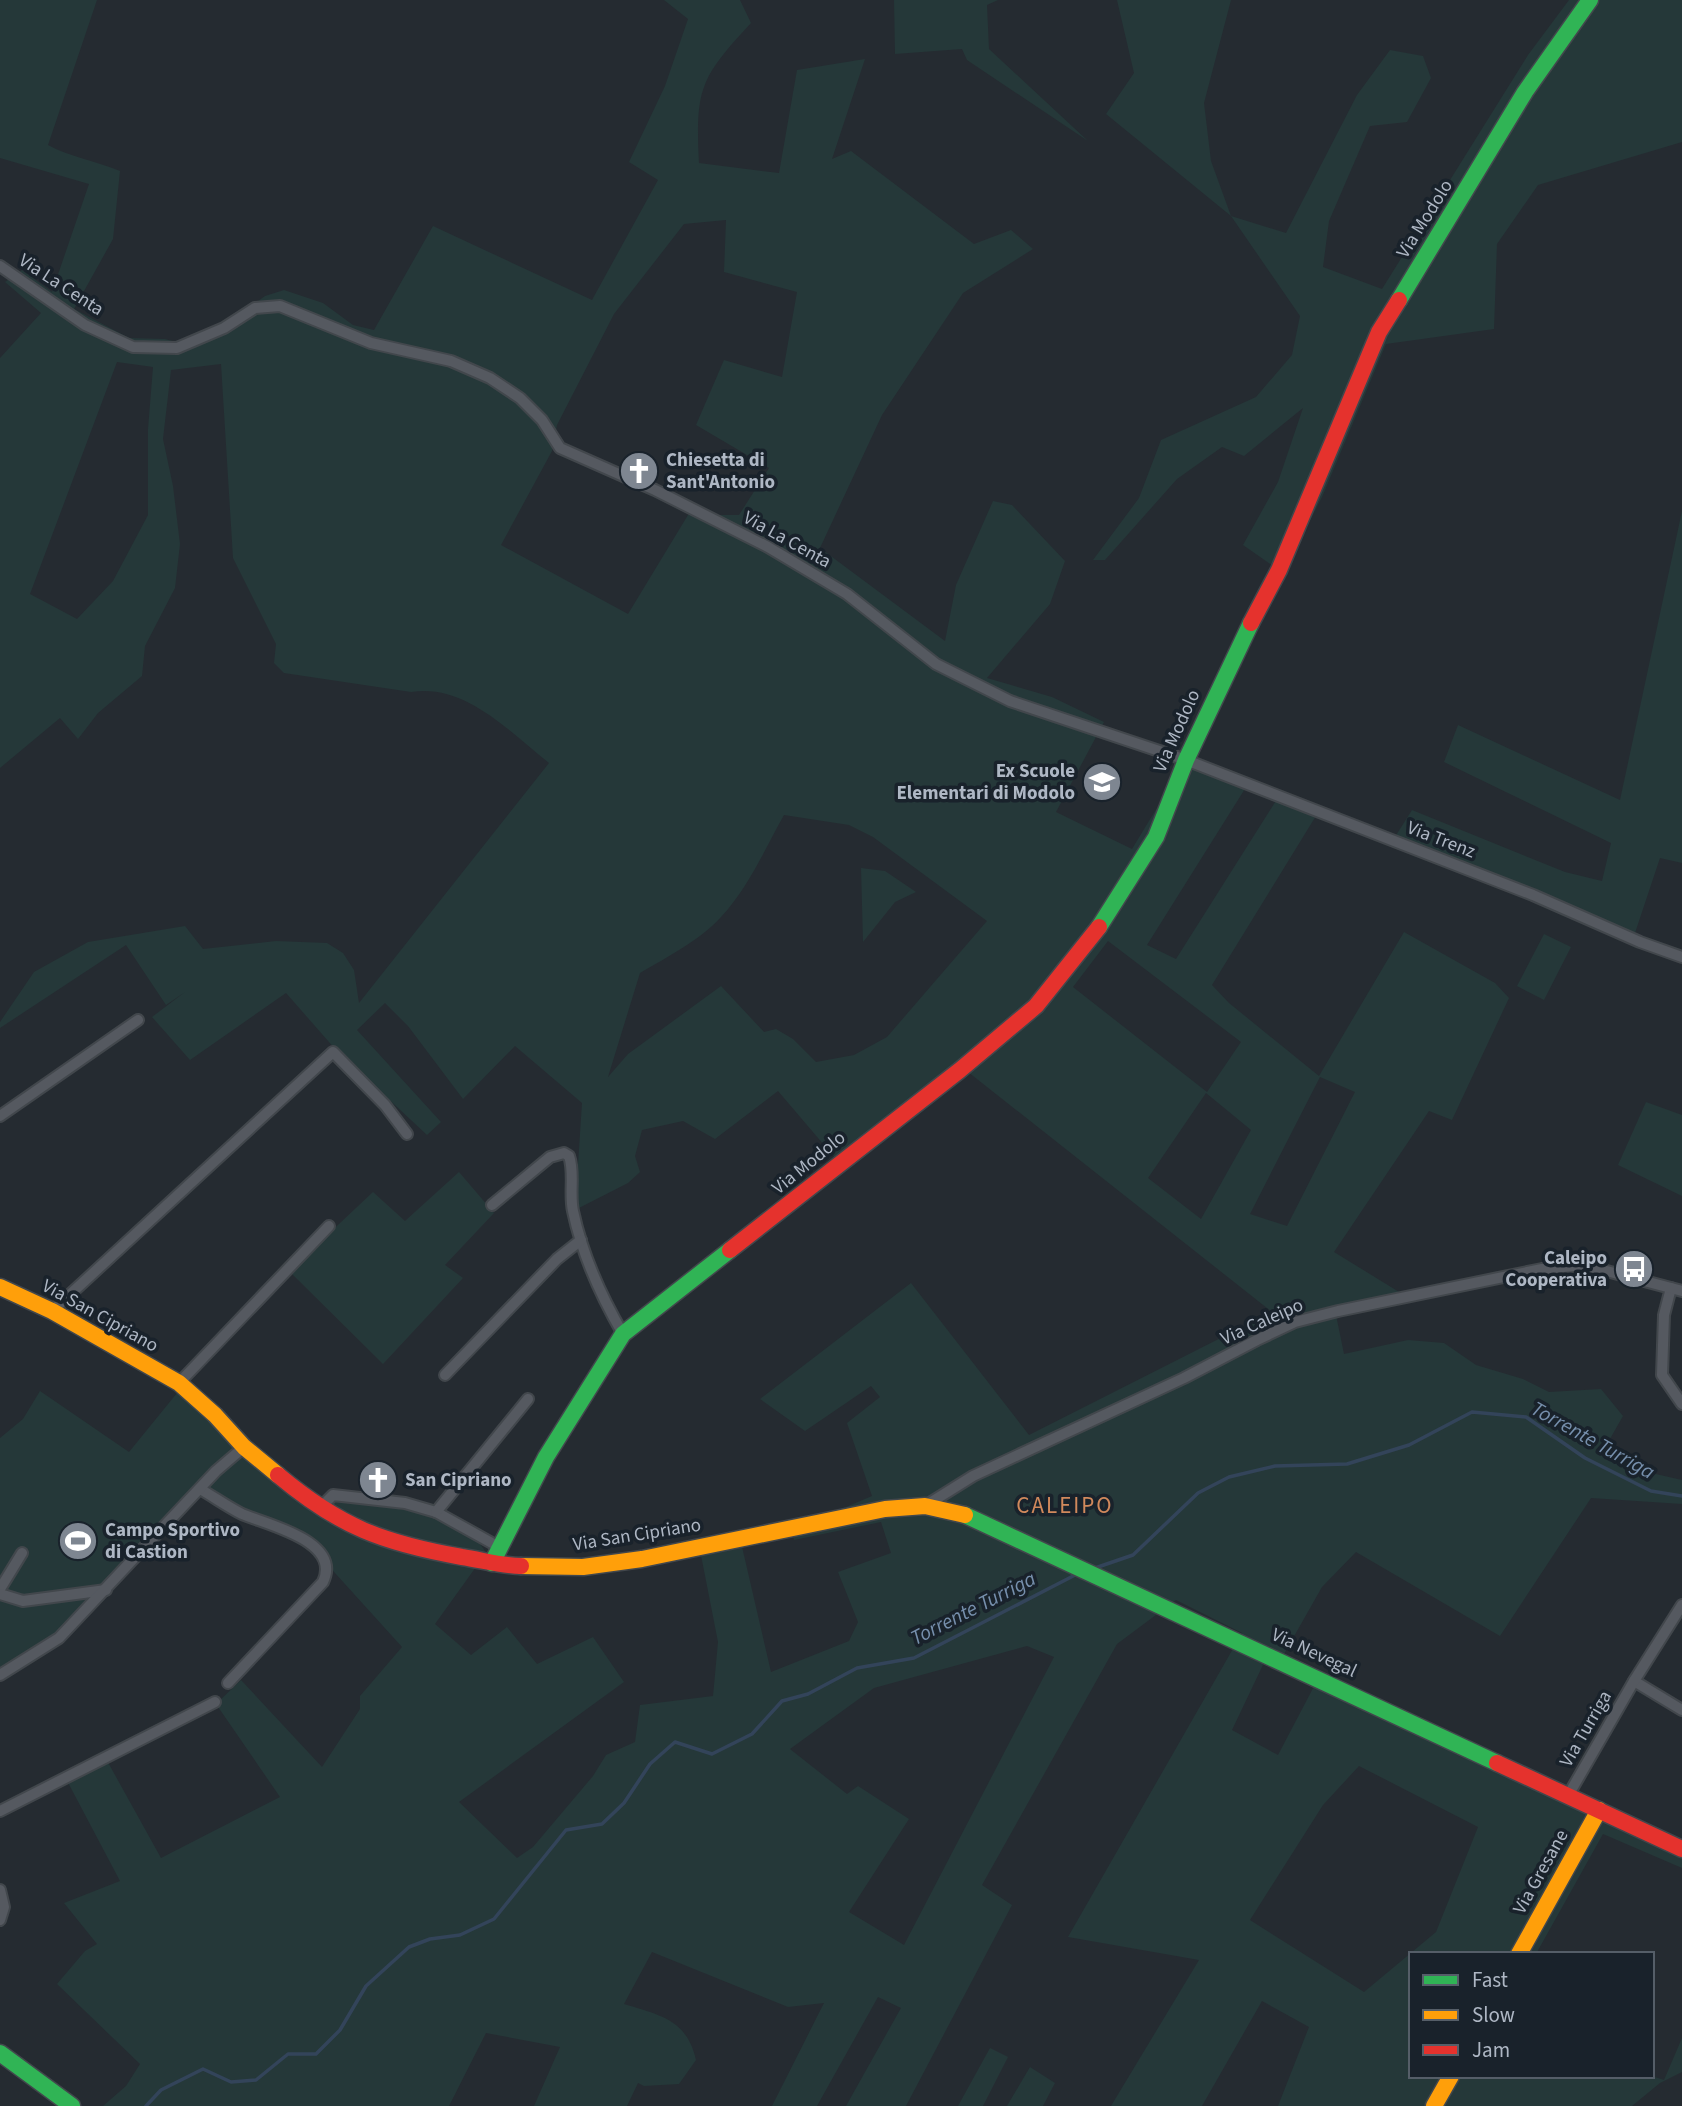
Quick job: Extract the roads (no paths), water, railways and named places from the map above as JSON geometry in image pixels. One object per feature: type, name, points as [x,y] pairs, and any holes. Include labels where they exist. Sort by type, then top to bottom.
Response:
[{"type":"street","name":"Via Modolo","points":[[492,1563],[570,1416],[623,1334],[906,1113],[1036,1006],[1071,966],[1124,892],[1156,837],[1186,760],[1233,658],[1279,570],[1379,332],[1525,92],[1590,0]]},
{"type":"street","name":"Via La Centa","points":[[0,267],[85,325],[133,347],[177,348],[224,328],[255,308],[280,306],[371,343],[451,361],[490,378],[520,398],[542,420],[560,448],[655,490],[768,547],[847,594],[936,664],[974,685],[1010,701],[1186,760]]},
{"type":"street","name":"Via Trenz","points":[[1186,760],[1533,895],[1640,942],[1682,957]]},
{"type":"street","points":[[0,1116],[138,1020]]},
{"type":"street","points":[[52,1311],[333,1052],[384,1105],[407,1134]]},
{"type":"street","points":[[492,1205],[550,1157],[567,1154],[572,1164],[572,1204],[581,1240],[609,1309],[623,1334]]},
{"type":"street","points":[[179,1383],[328,1226]]},
{"type":"street","points":[[444,1375],[557,1259],[581,1240]]},
{"type":"street","name":"Via Caleipo","points":[[925,1506],[973,1476],[1295,1322],[1542,1269],[1584,1265],[1677,1289]]},
{"type":"street","name":"Via San Cipriano","points":[[0,1287],[52,1311],[179,1383],[215,1415],[244,1447],[321,1507],[358,1530],[390,1543],[492,1563],[537,1567],[602,1565],[833,1518],[925,1506]]},
{"type":"street","points":[[1677,1289],[1664,1315],[1662,1376],[1682,1404]]},
{"type":"street","points":[[436,1512],[528,1399]]},
{"type":"street","points":[[0,1675],[59,1638],[200,1489],[244,1447]]},
{"type":"street","points":[[200,1489],[240,1513],[284,1528],[306,1541],[323,1556],[327,1566],[323,1582],[229,1683]]},
{"type":"street","points":[[321,1507],[333,1495],[405,1503],[436,1512],[499,1547]]},
{"type":"street","name":"Via Nevegal","points":[[925,1506],[971,1516],[1682,1849]]},
{"type":"street","points":[[22,1553],[0,1592],[23,1601],[106,1590]]},
{"type":"street","name":"Via Turriga","points":[[1569,1794],[1633,1681],[1682,1605]]},
{"type":"street","name":"Via Turriga","points":[[1633,1681],[1682,1710]]},
{"type":"street","points":[[0,1811],[215,1702]]},
{"type":"street","name":"Via Gresane","points":[[1521,1952],[1599,1810]]},
{"type":"street","points":[[0,1890],[4,1907],[0,1920]]},
{"type":"street","points":[[0,2053],[61,2103]]},
{"type":"street","points":[[1434,2106],[1450,2078]]},
{"type":"waterway","name":"Torrente Turriga","points":[[1095,1568],[1133,1555],[1198,1493],[1229,1477],[1275,1466],[1347,1464],[1409,1445],[1472,1412],[1526,1417],[1585,1458],[1651,1491],[1682,1496]]},
{"type":"waterway","name":"Torrente Turriga","points":[[146,2106],[161,2090],[203,2069],[231,2082],[256,2080],[288,2054],[316,2054],[340,2030],[366,1986],[409,1947],[430,1939],[460,1935],[494,1919],[566,1830],[602,1824],[624,1803],[650,1764],[675,1742],[712,1754],[752,1734],[782,1701],[808,1694],[857,1668],[914,1658],[1077,1574]]},
{"type":"place","name":"Chiesetta di Sant'Antonio","points":[[639,471]]},
{"type":"place","name":"Ex Scuole Elementari di Modolo","points":[[1102,782]]},
{"type":"place","name":"Caleipo Cooperativa","points":[[1634,1269]]},
{"type":"place","name":"San Cipriano","points":[[378,1480]]},
{"type":"place","name":"Campo Sportivo di Castion","points":[[78,1541]]},
{"type":"district","name":"CALEIPO","points":[[1065,1505]]}]
